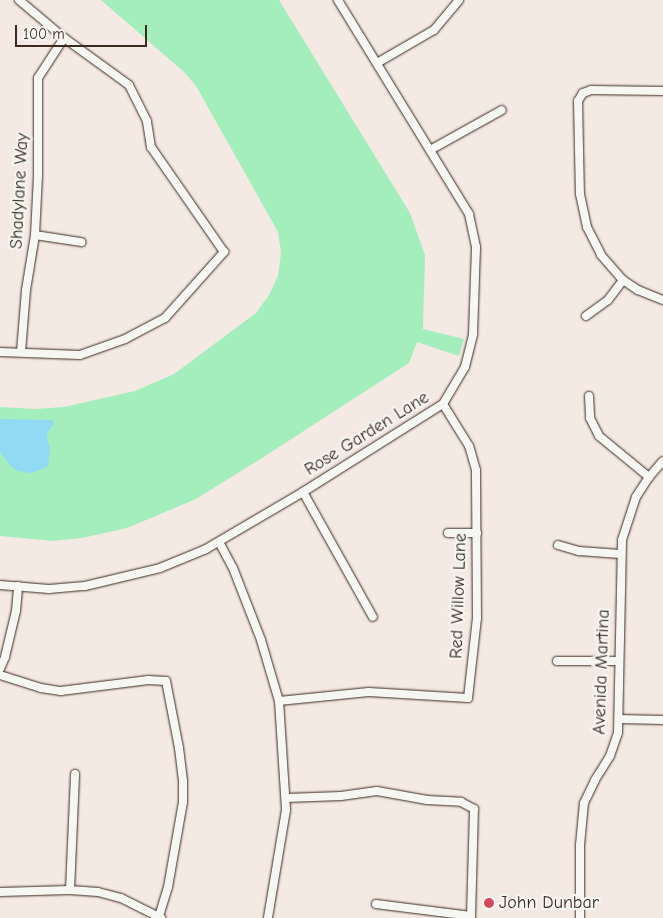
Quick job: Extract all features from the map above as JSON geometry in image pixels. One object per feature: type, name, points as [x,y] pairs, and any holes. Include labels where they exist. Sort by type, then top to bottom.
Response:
[{"type":"street","points":[[0,352],[80,354],[125,339],[165,318],[224,252],[151,147],[147,121],[129,85],[64,38],[19,0]]},
{"type":"street","name":"Rose Garden Lane","points":[[0,585],[49,589],[85,586],[160,568],[219,542],[443,404],[465,367],[474,334],[476,247],[469,214],[338,0]]},
{"type":"street","points":[[377,63],[434,30],[459,0]]},
{"type":"street","name":"Shadylane Way","points":[[21,352],[26,290],[35,235],[38,176],[38,78],[64,38]]},
{"type":"street","points":[[663,91],[591,90],[583,93],[578,101],[580,179],[583,211],[593,240],[611,268],[623,280],[638,290],[663,300]]},
{"type":"street","points":[[430,150],[502,110]]},
{"type":"street","points":[[35,235],[81,242]]},
{"type":"street","points":[[586,316],[608,300],[623,280]]},
{"type":"street","points":[[589,396],[590,418],[599,436],[649,476]]},
{"type":"street","name":"Red Willow Lane","points":[[279,701],[369,692],[468,698],[477,618],[476,470],[469,446],[443,404]]},
{"type":"street","name":"Avenida Martina","points":[[580,918],[582,815],[589,791],[615,745],[619,719],[620,554],[631,510],[649,476],[663,461]]},
{"type":"street","points":[[303,492],[374,618]]},
{"type":"street","points":[[448,533],[477,533]]},
{"type":"street","points":[[219,542],[234,568],[261,640],[279,701],[286,798],[278,864],[268,918]]},
{"type":"street","points":[[558,545],[579,551],[620,554]]},
{"type":"street","points":[[0,669],[5,657],[16,612],[18,586]]},
{"type":"street","points":[[557,662],[619,662]]},
{"type":"street","points":[[0,675],[41,688],[61,691],[148,680],[166,681],[179,748],[183,782],[183,802],[168,887],[160,917],[121,898],[98,892],[70,890],[0,892]]},
{"type":"street","points":[[619,719],[663,720]]},
{"type":"street","points":[[70,890],[75,774]]},
{"type":"street","points":[[286,798],[341,796],[377,791],[427,800],[461,802],[474,810],[471,917],[376,904]]},
{"type":"green space","points":[[101,0],[279,0],[410,213],[425,255],[423,329],[464,339],[459,356],[417,342],[409,363],[196,499],[127,528],[82,538],[53,541],[0,536],[0,407],[36,409],[64,407],[135,391],[174,374],[256,313],[269,295],[278,276],[281,253],[278,232],[196,86],[184,72]]},
{"type":"water","points":[[0,419],[52,420],[54,424],[48,432],[47,438],[50,449],[48,466],[32,473],[17,471],[10,465],[0,452]]},
{"type":"place","name":"John Dunbar","points":[[489,903]]}]
